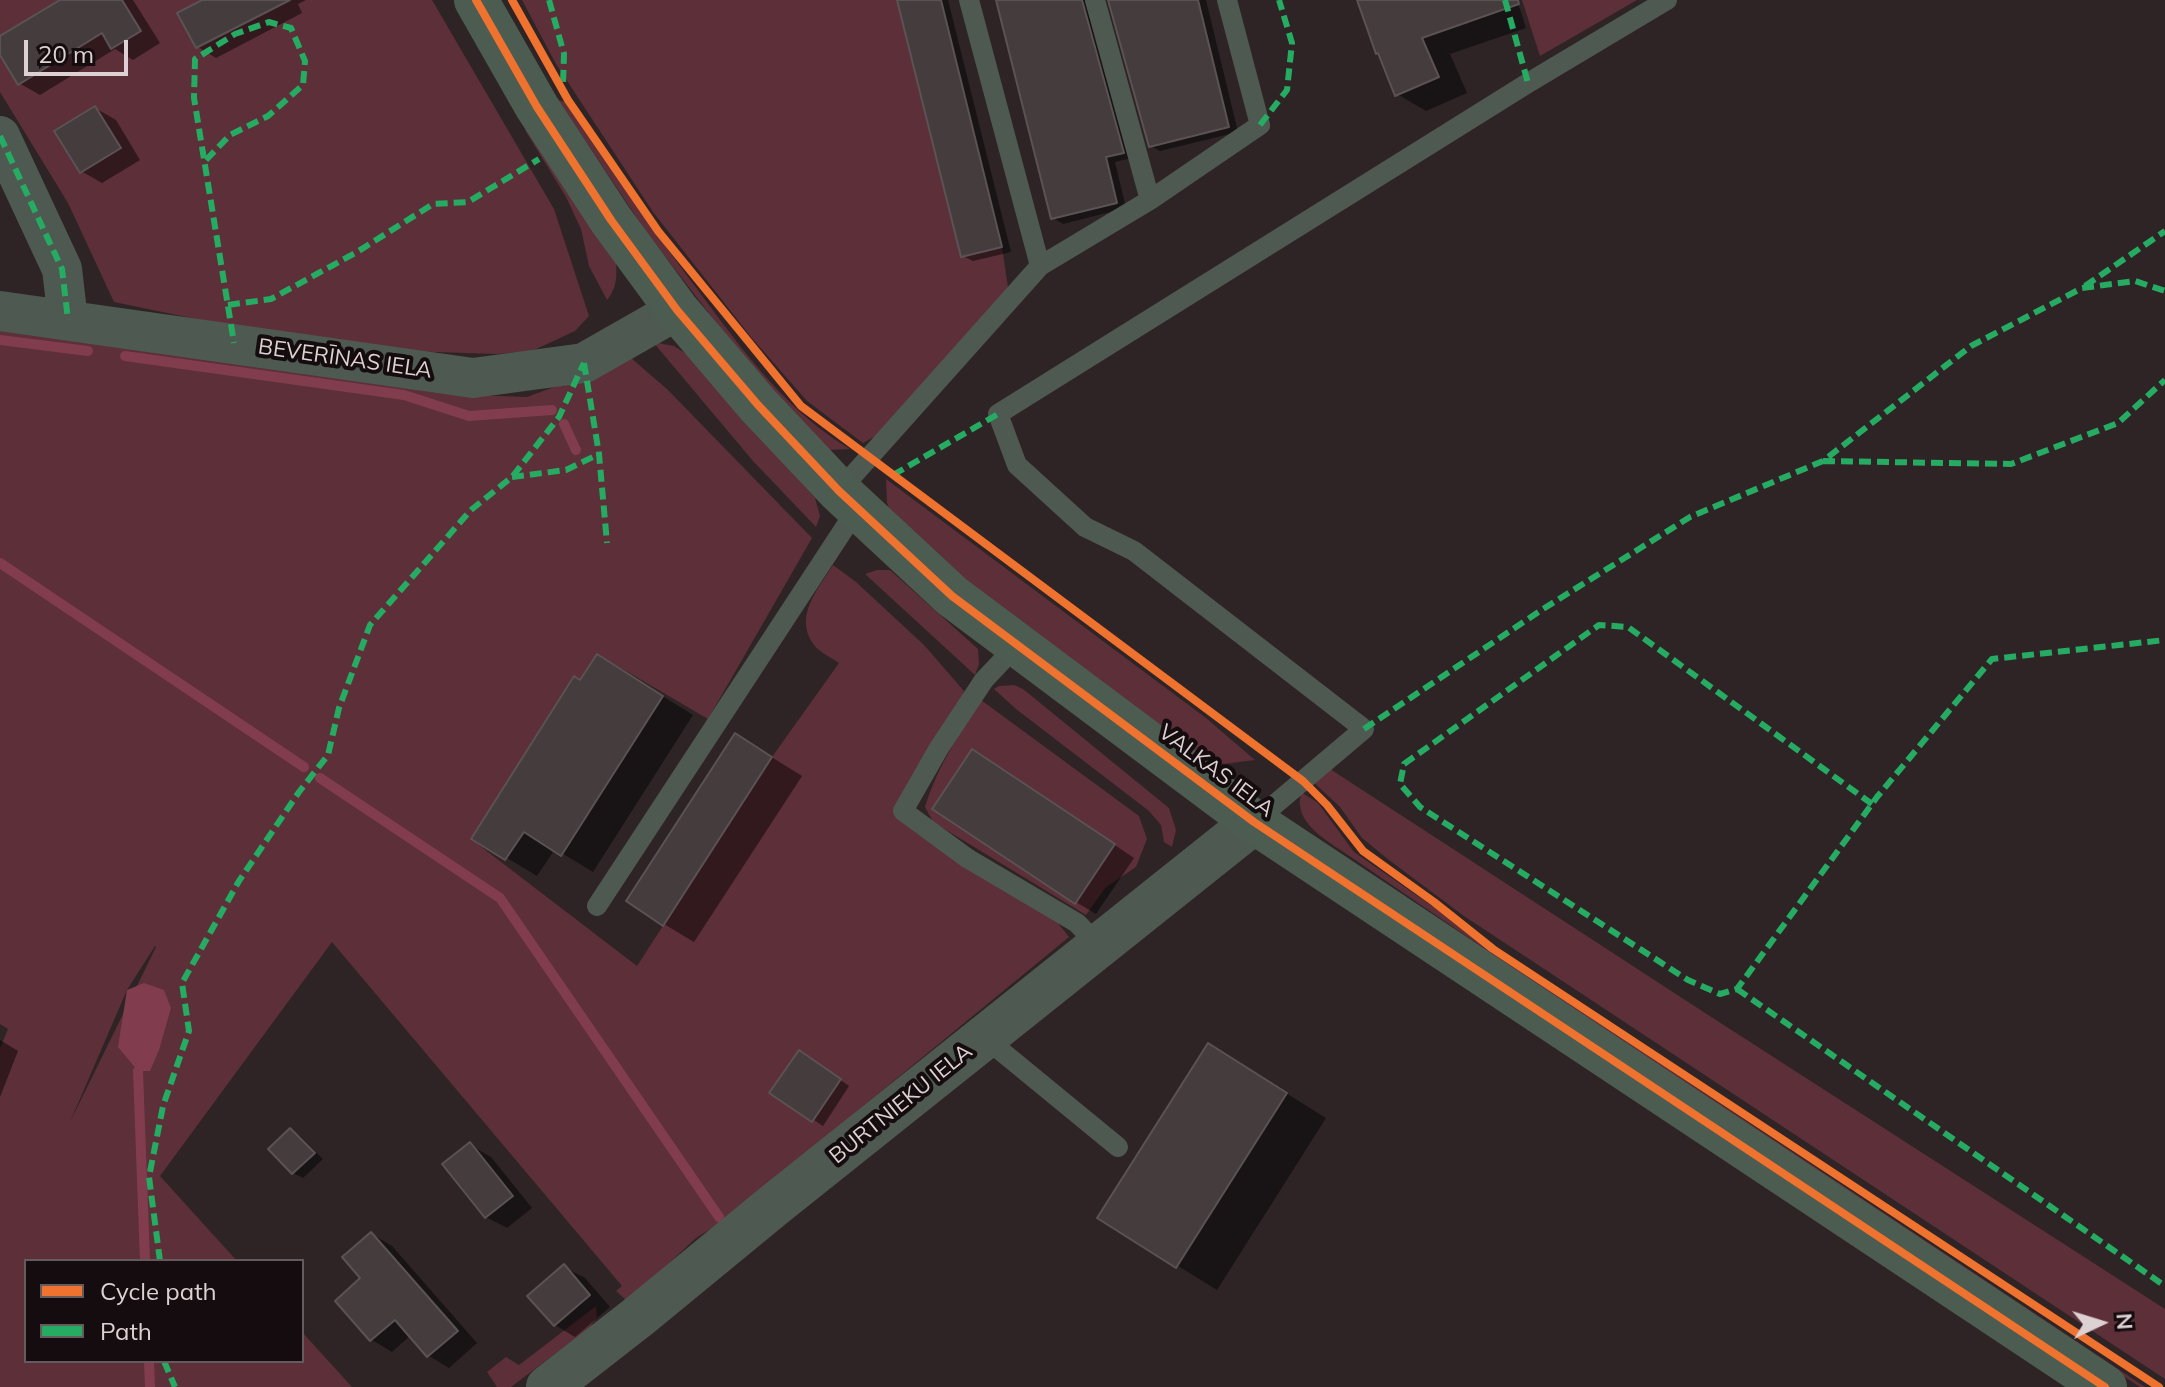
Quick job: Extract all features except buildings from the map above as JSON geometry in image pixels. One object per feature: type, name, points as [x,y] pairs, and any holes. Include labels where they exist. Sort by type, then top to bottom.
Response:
[{"type":"main road","name":"VALKAS IELA","points":[[476,0],[537,107],[611,220],[677,310],[758,405],[848,500],[952,596],[1254,822],[2105,1387]]},
{"type":"street","points":[[0,136],[62,269],[68,320]]},
{"type":"street","name":"BEVERĪNAS IELA","points":[[0,311],[473,378],[584,363],[677,310]]},
{"type":"street","name":"BURTNIEKU IELA","points":[[548,1387],[1254,822]]},
{"type":"lane","points":[[969,0],[1040,266]]},
{"type":"lane","points":[[1095,0],[1150,200]]},
{"type":"lane","points":[[597,906],[848,500],[1040,266],[1150,200],[1260,125],[1227,0]]},
{"type":"lane","points":[[1254,822],[1364,729],[1134,551],[1085,527],[1017,465],[998,414],[1643,8],[1667,0]]},
{"type":"lane","points":[[1017,645],[984,680],[939,748],[903,811],[967,858],[1077,923],[1098,945]]},
{"type":"lane","points":[[984,1037],[1118,1147]]},
{"type":"shaded area","points":[[0,0],[432,0],[554,209],[589,316],[575,331],[532,351],[497,354],[374,350],[254,331],[114,302],[68,203],[0,92]]},
{"type":"shaded area","points":[[522,0],[941,0],[1002,247],[1009,294],[886,430],[863,443],[807,401],[751,337],[653,212],[556,64]]},
{"type":"shaded area","points":[[1522,0],[1637,0],[1540,56]]},
{"type":"shaded area","points":[[558,100],[565,102],[670,252],[754,363],[808,419],[850,449],[829,450],[817,440],[725,334],[647,233]]},
{"type":"shaded area","points":[[530,127],[616,261],[616,282],[607,300],[589,266],[581,229],[566,197],[525,130]]},
{"type":"shaded area","points":[[0,329],[445,394],[527,397],[600,370],[623,351],[668,390],[812,538],[708,719],[597,654],[580,680],[573,676],[471,839],[637,966],[772,757],[839,663],[814,645],[806,624],[815,593],[833,565],[856,582],[924,645],[964,691],[959,706],[900,814],[916,833],[1050,913],[1069,937],[722,1222],[696,1238],[626,1300],[616,1291],[622,1286],[332,942],[160,1176],[235,1259],[24,1259],[24,1363],[304,1363],[304,1334],[352,1387],[0,1387],[0,1048],[8,1029],[0,1024]],"holes":[[[155,946],[156,947],[70,1122],[127,990]]]},
{"type":"shaded area","points":[[653,342],[674,346],[688,355],[815,498],[820,516],[816,527],[753,461]]},
{"type":"shaded area","points":[[886,479],[1206,718],[1255,760],[1224,764],[1192,751],[1012,622],[894,519],[887,503]]},
{"type":"shaded area","points":[[890,570],[978,649],[979,664],[975,675],[865,574]]},
{"type":"shaded area","points":[[1014,685],[1023,689],[1169,808],[1176,830],[1172,847],[1164,842],[1161,825],[1149,811],[994,689]]},
{"type":"shaded area","points":[[981,700],[1139,816],[1147,839],[1136,867],[1106,887],[1086,915],[933,822],[925,807],[942,764]]},
{"type":"shaded area","points":[[1327,767],[2165,1309],[2165,1379],[1464,916],[1362,838],[1340,807],[1310,779]]},
{"type":"shaded area","points":[[1301,792],[1318,803],[1354,852],[1683,1079],[2145,1387],[2140,1387],[1679,1082],[1328,842],[1306,822],[1300,803]]},
{"type":"shaded area","points":[[144,983],[164,990],[171,1008],[150,1071],[138,1071],[118,1047],[127,990]]},
{"type":"shaded area","points":[[596,1306],[597,1317],[589,1328],[511,1387],[497,1387],[487,1372],[506,1357],[519,1365]]},
{"type":"waterway","points":[[0,340],[88,351]]},
{"type":"waterway","points":[[125,356],[404,395],[469,416],[552,410]]},
{"type":"waterway","points":[[564,424],[576,450]]},
{"type":"waterway","points":[[0,563],[304,767]]},
{"type":"waterway","points":[[320,778],[500,898],[719,1217]]},
{"type":"waterway","points":[[138,1071],[145,1259]]},
{"type":"waterway","points":[[149,1363],[150,1387]]},
{"type":"marked path","points":[[549,0],[564,54],[563,84]]},
{"type":"marked path","points":[[1260,125],[1287,90],[1292,43],[1279,0]]},
{"type":"marked path","points":[[1505,0],[1528,83]]},
{"type":"marked path","points":[[206,160],[230,135],[268,116],[303,85],[305,61],[291,28],[269,22],[235,34],[195,59],[194,98],[234,343]]},
{"type":"marked path","points":[[0,136],[62,269],[68,320]]},
{"type":"marked path","points":[[228,305],[271,299],[357,252],[433,204],[468,202],[539,159]]},
{"type":"marked path","points":[[2085,286],[2165,231]]},
{"type":"marked path","points":[[1364,729],[1543,609],[1690,517],[1823,461],[1971,346],[2082,288],[2135,281],[2165,291]]},
{"type":"marked path","points":[[584,363],[599,454],[607,543]]},
{"type":"marked path","points":[[160,1259],[149,1177],[163,1106],[189,1031],[182,983],[239,881],[328,755],[339,708],[370,625],[471,510],[512,477],[559,417],[584,363]]},
{"type":"marked path","points":[[1823,461],[2011,464],[2118,423],[2165,380]]},
{"type":"marked path","points":[[893,475],[998,414]]},
{"type":"marked path","points":[[512,477],[566,470],[599,454]]},
{"type":"marked path","points":[[1872,804],[1628,627],[1599,625],[1404,764],[1400,784],[1420,807],[1688,980],[1720,994],[1737,989],[1872,804],[1877,797],[1992,659],[2165,640]]},
{"type":"marked path","points":[[1737,989],[2165,1286]]},
{"type":"marked path","points":[[165,1363],[175,1387]]},
{"type":"cycle path","points":[[476,0],[537,107],[611,220],[677,310],[758,405],[839,491],[952,596],[1254,822],[2105,1387]]},
{"type":"cycle path","points":[[512,0],[568,100],[658,231],[801,406],[1303,781],[1327,805],[1363,851],[1493,949],[2159,1387]]}]
